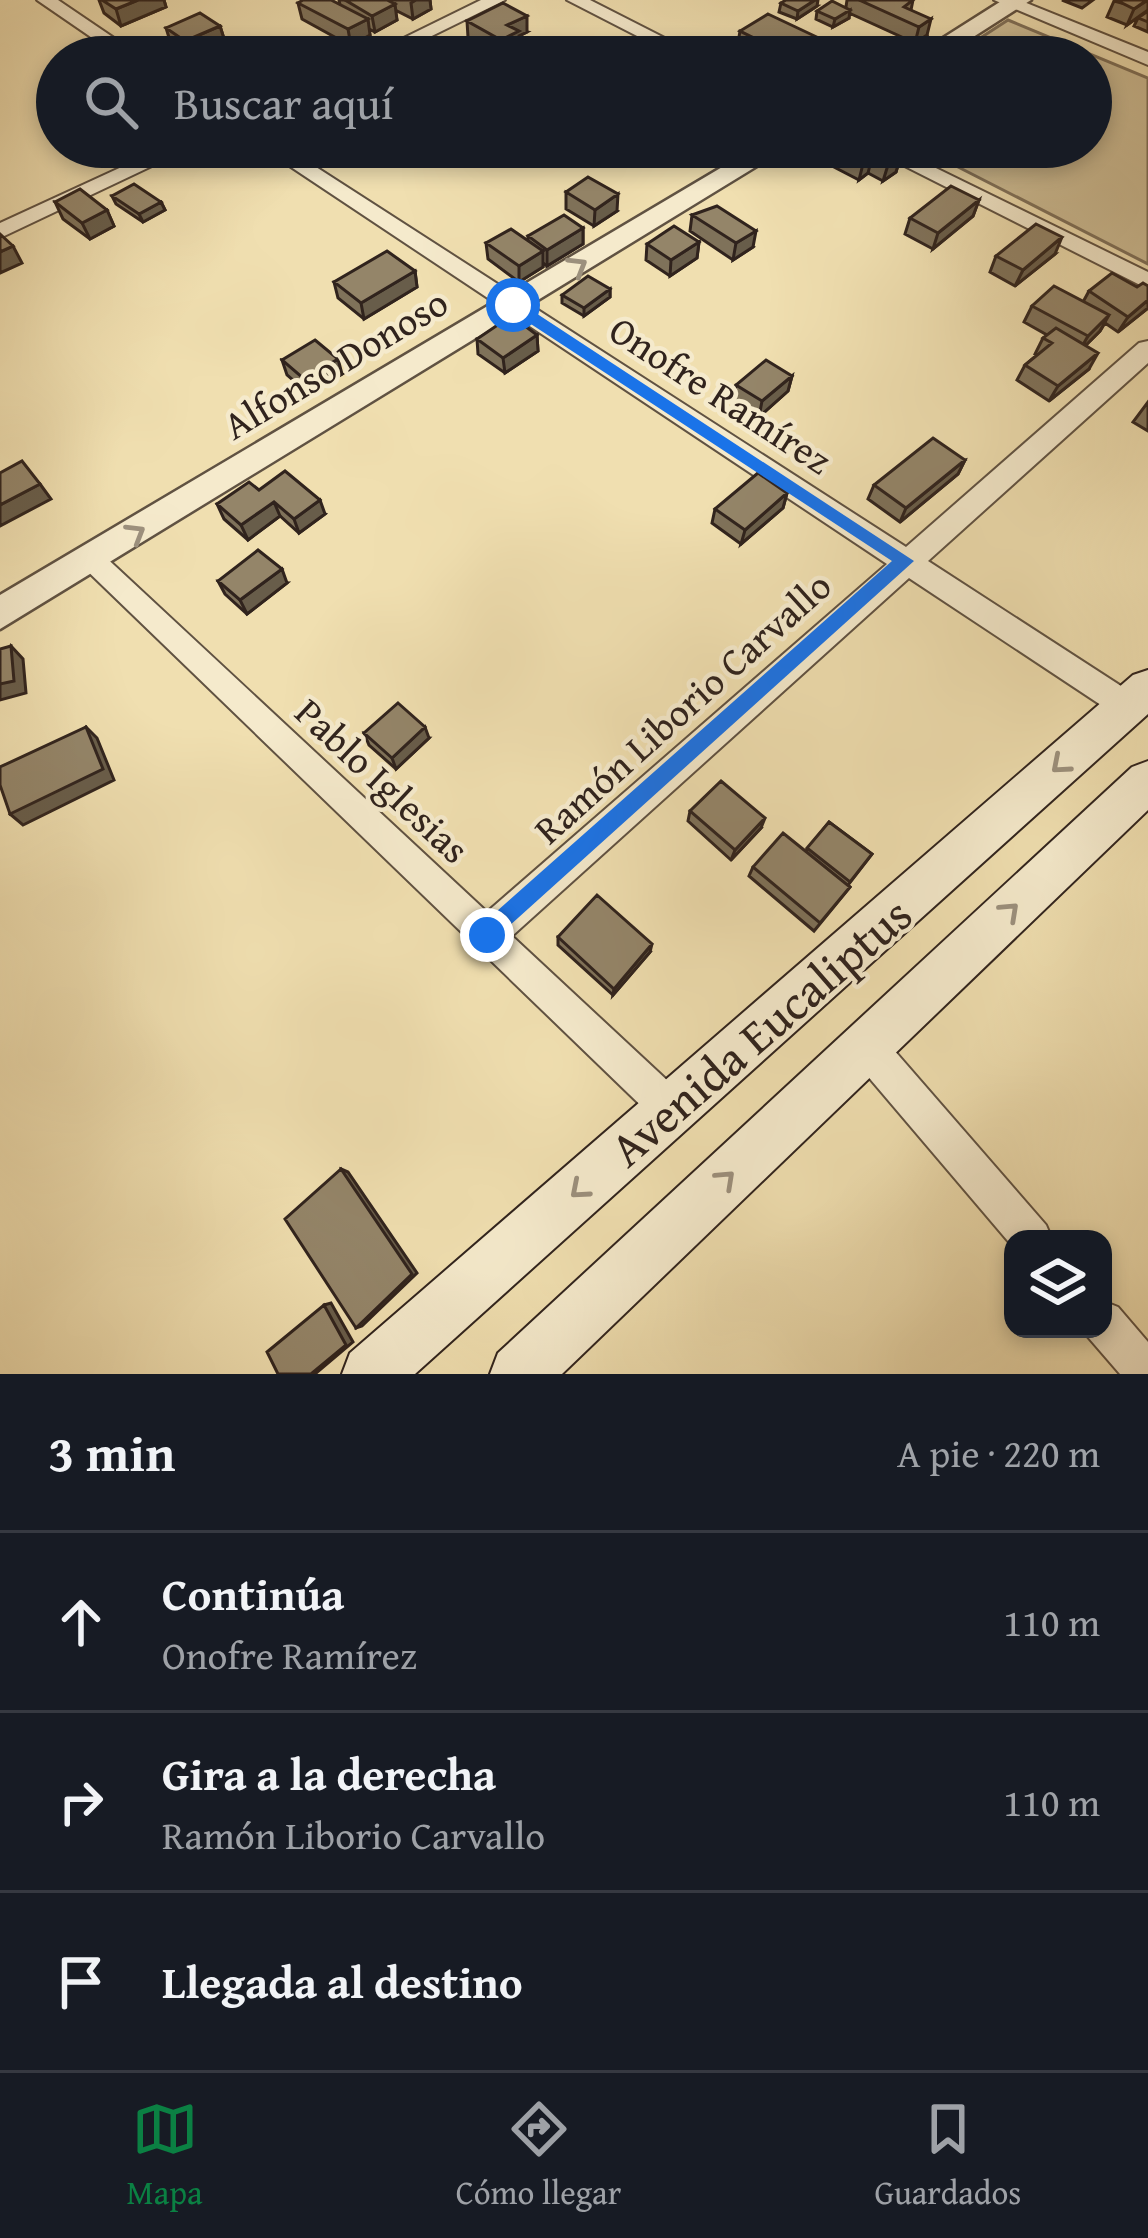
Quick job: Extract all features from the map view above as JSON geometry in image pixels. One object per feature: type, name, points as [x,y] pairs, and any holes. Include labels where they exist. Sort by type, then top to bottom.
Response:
[{"type":"main road","name":"Avenida Eucaliptus","points":[[371,1374],[1138,697]]},
{"type":"main road","name":"Avenida Eucaliptus","points":[[519,1374],[1148,781]]},
{"type":"street","points":[[46,0],[101,36]]},
{"type":"street","points":[[419,36],[496,0]]},
{"type":"street","points":[[576,0],[650,36]]},
{"type":"street","points":[[958,36],[1012,1],[1094,36]]},
{"type":"street","points":[[1112,44],[1148,59]]},
{"type":"street","points":[[0,230],[136,168]]},
{"type":"street","name":"Onofre Ramírez","points":[[304,168],[905,561],[1138,697]]},
{"type":"street","name":"Alfonso Donoso","points":[[0,614],[741,168]]},
{"type":"street","points":[[920,168],[1148,281]]},
{"type":"street","name":"Ramón Liborio Carvallo","points":[[487,935],[1148,349]]},
{"type":"street","name":"Pablo Iglesias","points":[[90,560],[671,1109]]},
{"type":"street","points":[[867,1047],[1024,1230]]},
{"type":"street","points":[[1112,1332],[1148,1374]]},
{"type":"shaded area","points":[[1008,20],[1047,36],[983,36]]},
{"type":"shaded area","points":[[1112,63],[1148,78],[1148,264],[960,168],[1112,168]]},
{"type":"building","points":[[102,0],[138,0],[116,9]]},
{"type":"building","points":[[331,0],[368,19],[348,29],[298,3]]},
{"type":"building","points":[[345,0],[387,0],[395,4],[372,16]]},
{"type":"building","points":[[815,0],[798,11],[781,3]]},
{"type":"building","points":[[859,0],[913,0],[904,7],[931,19],[919,27]]},
{"type":"building","points":[[1116,0],[1147,0],[1134,9]]},
{"type":"building","points":[[832,1],[850,10],[835,19],[817,11]]},
{"type":"building","points":[[503,3],[527,16],[507,25],[519,31],[509,36],[494,36],[467,21]]},
{"type":"building","points":[[200,13],[220,26],[197,36],[178,36],[166,28]]},
{"type":"building","points":[[768,14],[815,36],[750,36],[740,31]]},
{"type":"building","points":[[588,177],[618,194],[595,210],[566,192]]},
{"type":"building","points":[[134,184],[161,202],[139,214],[112,196]]},
{"type":"building","points":[[951,186],[979,200],[938,233],[910,218]]},
{"type":"building","points":[[80,189],[107,210],[82,223],[55,202]]},
{"type":"building","points":[[717,206],[756,231],[736,243],[692,215]]},
{"type":"building","points":[[564,215],[583,228],[547,250],[528,236]]},
{"type":"building","points":[[1036,224],[1062,237],[1023,270],[996,256]]},
{"type":"building","points":[[674,226],[699,242],[671,260],[647,244]]},
{"type":"building","points":[[511,229],[543,251],[519,266],[486,243]]},
{"type":"building","points":[[0,234],[13,246],[0,252]]},
{"type":"building","points":[[387,251],[415,271],[361,303],[334,282]]},
{"type":"building","points":[[1112,273],[1137,287],[1148,286],[1148,300],[1128,317],[1089,291]]},
{"type":"building","points":[[588,276],[610,289],[584,308],[562,295]]},
{"type":"building","points":[[1054,286],[1109,315],[1088,336],[1032,306]]},
{"type":"building","points":[[505,320],[517,320],[537,335],[503,358],[477,339]]},
{"type":"building","points":[[1056,328],[1098,353],[1058,386],[1025,365],[1052,343],[1043,338]]},
{"type":"building","points":[[315,340],[338,359],[304,379],[282,360]]},
{"type":"building","points":[[766,360],[792,376],[762,401],[736,385]]},
{"type":"building","points":[[933,438],[965,460],[906,508],[874,485]]},
{"type":"building","points":[[22,461],[40,484],[0,505],[0,473]]},
{"type":"building","points":[[285,471],[320,500],[294,519],[274,502],[241,525],[217,504],[249,482],[259,490]]},
{"type":"building","points":[[758,473],[787,493],[745,530],[715,509]]},
{"type":"building","points":[[258,550],[282,569],[240,600],[218,581]]},
{"type":"building","points":[[11,646],[14,681],[0,684],[0,649]]},
{"type":"building","points":[[398,703],[425,727],[392,758],[364,733]]},
{"type":"building","points":[[86,727],[103,769],[10,814],[0,785],[0,767]]},
{"type":"building","points":[[721,781],[765,818],[735,850],[690,811]]},
{"type":"building","points":[[829,822],[872,854],[850,882],[807,848]]},
{"type":"building","points":[[783,833],[850,887],[820,923],[753,867]]},
{"type":"building","points":[[597,895],[652,944],[614,989],[558,937]]},
{"type":"building","points":[[341,1169],[412,1274],[356,1328],[285,1219]]},
{"type":"building","points":[[324,1305],[346,1345],[311,1374],[278,1374],[267,1352]]},
{"type":"route","points":[[487,935],[905,561],[513,305]]}]
